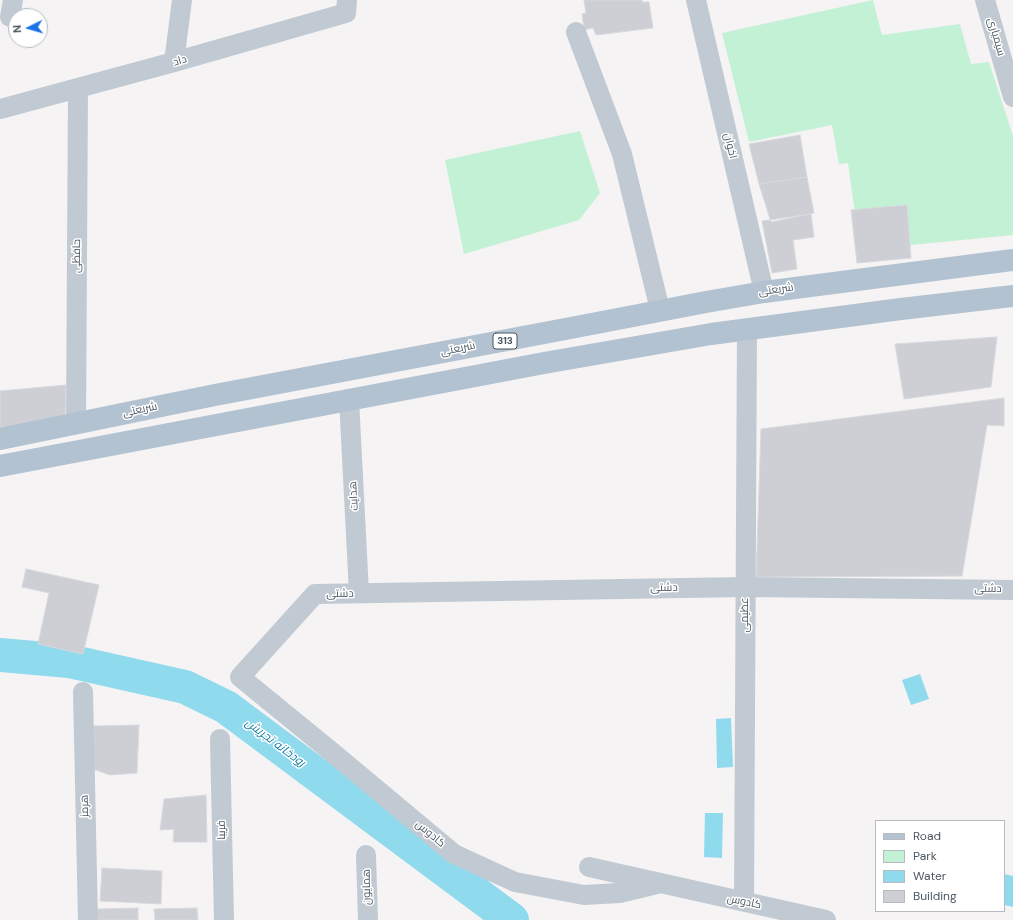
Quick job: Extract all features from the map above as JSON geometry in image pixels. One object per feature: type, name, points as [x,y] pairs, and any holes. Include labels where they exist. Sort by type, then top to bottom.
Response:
[{"type":"main road","name":"شریعتی","points":[[0,439],[215,395],[660,310],[764,292],[1013,260]]},
{"type":"main road","points":[[0,466],[544,363],[747,329],[1013,296]]},
{"type":"street","points":[[174,62],[182,0]]},
{"type":"street","name":"داد","points":[[0,109],[174,62],[346,13],[347,0]]},
{"type":"street","name":"اخوان","points":[[696,0],[764,292]]},
{"type":"street","name":"سیمیاری","points":[[985,0],[1013,97]]},
{"type":"street","points":[[576,32],[622,154],[660,310]]},
{"type":"street","name":"حافظی","points":[[76,424],[78,88]]},
{"type":"street","name":"عظیمی","points":[[744,902],[747,329]]},
{"type":"street","name":"هدایت","points":[[349,399],[359,593]]},
{"type":"street","name":"دشتی","points":[[240,677],[315,594],[745,587],[1013,590]]},
{"type":"street","name":"کادوس","points":[[240,677],[454,854],[515,882],[584,895],[620,893],[661,883]]},
{"type":"street","name":"هرمز","points":[[83,692],[88,920]]},
{"type":"street","name":"فریبا","points":[[220,739],[224,920]]},
{"type":"street","name":"همایون","points":[[366,855],[368,920]]},
{"type":"street","name":"کادوس","points":[[590,867],[826,920]]},
{"type":"green space","points":[[873,0],[882,35],[960,24],[971,64],[989,62],[1013,136],[1013,235],[860,250],[848,163],[839,164],[832,125],[749,142],[722,33]]},
{"type":"green space","points":[[580,131],[600,193],[579,220],[464,254],[445,160]]},
{"type":"water","points":[[920,674],[929,699],[911,705],[902,680]]},
{"type":"water","points":[[731,718],[733,767],[717,768],[716,719]]},
{"type":"water","points":[[705,813],[723,813],[722,858],[704,857]]},
{"type":"water","points":[[1005,874],[1013,876],[1013,907],[1005,905]]},
{"type":"building","points":[[584,0],[642,0],[642,2],[649,2],[653,28],[596,35],[593,28],[584,30],[582,14],[586,13]]},
{"type":"building","points":[[800,135],[807,177],[759,184],[749,144]]},
{"type":"building","points":[[807,177],[814,213],[771,222],[759,184]]},
{"type":"building","points":[[907,205],[911,258],[857,263],[851,210]]},
{"type":"building","points":[[811,214],[814,237],[793,240],[797,269],[772,273],[762,221]]},
{"type":"building","points":[[997,337],[991,387],[904,399],[895,344]]},
{"type":"building","points":[[66,385],[65,417],[0,429],[0,391]]},
{"type":"building","points":[[1004,398],[1004,426],[987,425],[962,576],[756,577],[761,429]]},
{"type":"building","points":[[26,569],[99,585],[83,654],[38,644],[49,593],[22,587]]},
{"type":"building","points":[[139,725],[137,773],[110,775],[93,769],[93,726]]},
{"type":"building","points":[[206,795],[207,842],[173,842],[174,829],[160,830],[164,799]]},
{"type":"building","points":[[102,868],[162,871],[161,904],[100,901]]},
{"type":"building","points":[[138,908],[138,920],[96,920],[96,909]]},
{"type":"building","points":[[197,908],[198,920],[155,920],[154,909]]},
{"type":"waterway","name":"رودخانه تجریش","points":[[0,655],[69,661],[185,687],[226,707],[512,920]]}]
